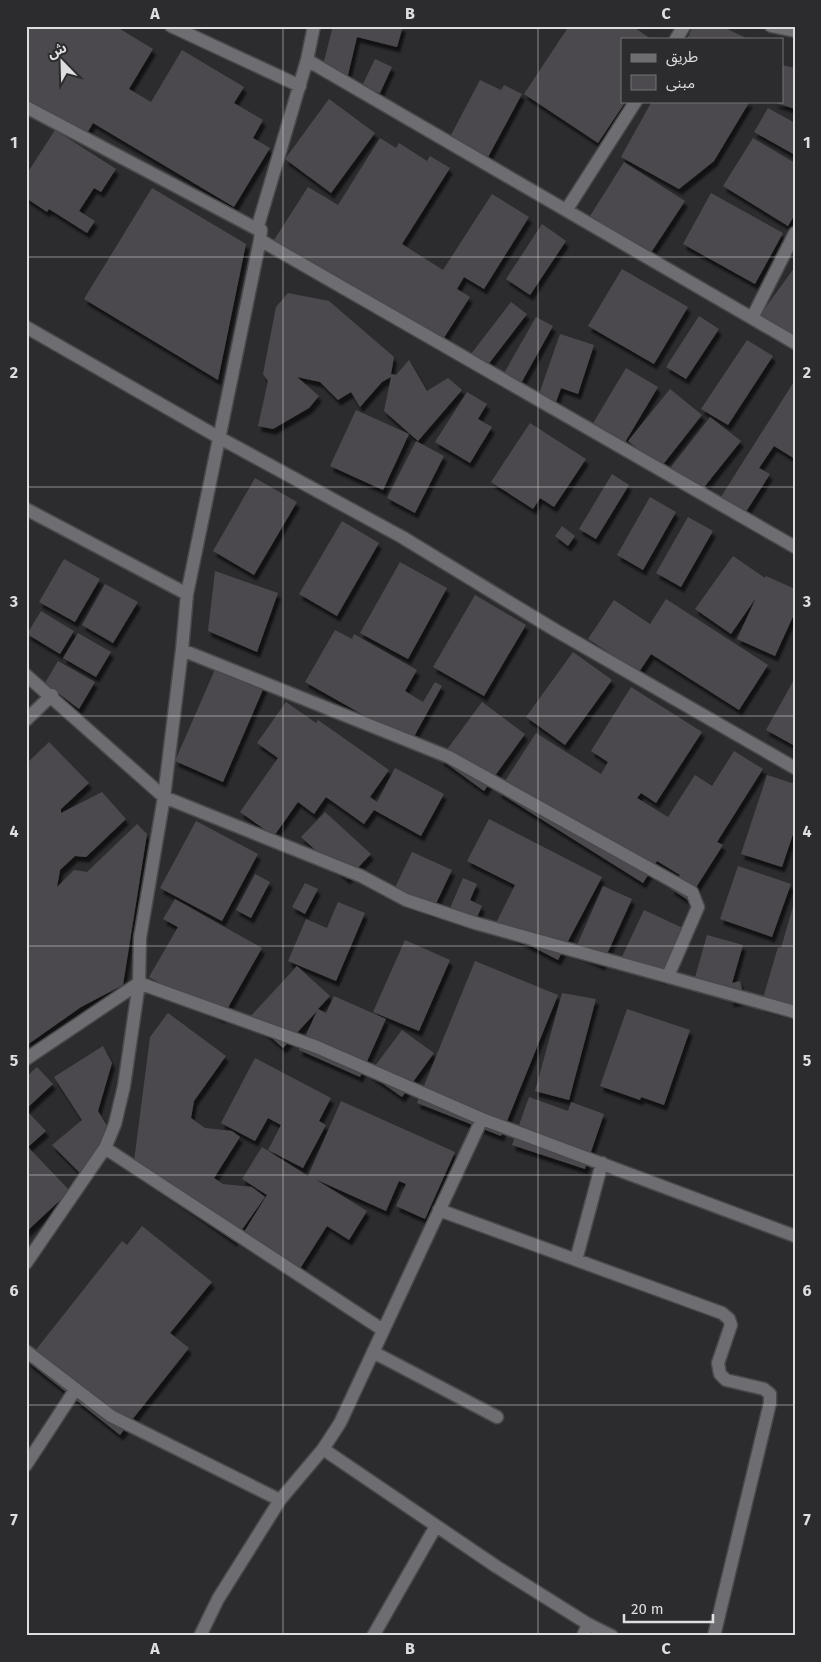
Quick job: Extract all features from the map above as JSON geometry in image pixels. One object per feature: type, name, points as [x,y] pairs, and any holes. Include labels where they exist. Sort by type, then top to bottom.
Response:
[{"type":"street","points":[[171,26],[300,86]]},
{"type":"street","points":[[26,1263],[105,1148],[115,1124],[124,1086],[139,983],[140,938],[164,796],[187,594],[258,235],[308,60],[314,26]]},
{"type":"street","points":[[677,38],[684,26]]},
{"type":"street","points":[[771,26],[795,31]]},
{"type":"street","points":[[308,60],[795,343]]},
{"type":"street","points":[[567,209],[635,102]]},
{"type":"street","points":[[26,107],[258,235],[795,547]]},
{"type":"street","points":[[752,318],[795,233]]},
{"type":"street","points":[[26,328],[402,537],[555,630],[795,768]]},
{"type":"street","points":[[26,508],[187,594]]},
{"type":"street","points":[[182,650],[449,757],[692,892],[698,907],[668,976]]},
{"type":"street","points":[[26,675],[52,695],[164,796],[360,876],[406,900],[542,943],[795,1012]]},
{"type":"street","points":[[26,720],[52,695]]},
{"type":"street","points":[[26,1060],[139,983]]},
{"type":"street","points":[[139,983],[317,1048],[482,1118],[795,1236]]},
{"type":"street","points":[[200,1636],[218,1599],[280,1500],[323,1450],[340,1422],[482,1118]]},
{"type":"street","points":[[105,1148],[383,1330]]},
{"type":"street","points":[[576,1260],[602,1164]]},
{"type":"street","points":[[439,1210],[722,1313],[729,1319],[731,1325],[718,1363],[720,1374],[726,1380],[764,1389],[770,1394],[770,1403],[714,1636]]},
{"type":"street","points":[[26,1352],[111,1416],[280,1500]]},
{"type":"street","points":[[373,1352],[498,1417]]},
{"type":"street","points":[[26,1465],[75,1390]]},
{"type":"street","points":[[323,1450],[586,1630],[612,1636]]},
{"type":"street","points":[[373,1636],[436,1526]]},
{"type":"building","points":[[26,26],[115,26],[153,49],[129,89],[151,102],[182,50],[244,87],[234,103],[263,120],[253,138],[270,148],[234,207],[93,123],[86,135],[26,100]]},
{"type":"building","points":[[333,26],[403,26],[397,47],[357,37],[348,75],[322,69]]},
{"type":"building","points":[[569,26],[632,26],[650,38],[621,38],[621,102],[625,102],[598,143],[524,94]]},
{"type":"building","points":[[693,26],[721,26],[746,38],[687,38]]},
{"type":"building","points":[[375,59],[392,67],[380,93],[362,86]]},
{"type":"building","points":[[784,65],[795,68],[795,109],[773,102],[784,102]]},
{"type":"building","points":[[480,80],[501,90],[504,85],[522,94],[487,159],[449,139]]},
{"type":"building","points":[[329,99],[375,133],[331,193],[285,159]]},
{"type":"building","points":[[651,102],[749,102],[714,161],[679,189],[621,157]]},
{"type":"building","points":[[768,108],[795,123],[795,155],[754,132]]},
{"type":"building","points":[[55,130],[116,169],[101,192],[94,188],[79,211],[95,221],[87,233],[49,209],[47,212],[26,198],[26,175]]},
{"type":"building","points":[[380,138],[396,148],[399,143],[427,161],[430,156],[450,168],[402,244],[443,270],[492,194],[529,217],[484,289],[464,277],[457,289],[470,297],[440,344],[274,240],[308,187],[338,205]]},
{"type":"building","points":[[753,138],[795,163],[795,214],[788,226],[723,186]]},
{"type":"building","points":[[624,162],[685,201],[650,254],[590,216]]},
{"type":"building","points":[[152,188],[246,244],[218,380],[84,299]]},
{"type":"building","points":[[711,193],[783,233],[755,284],[683,244]]},
{"type":"building","points":[[542,224],[566,241],[530,295],[506,279]]},
{"type":"building","points":[[795,267],[795,334],[792,338],[760,315]]},
{"type":"building","points":[[622,269],[688,307],[654,364],[588,326]]},
{"type":"building","points":[[288,293],[329,301],[394,357],[391,374],[396,375],[409,360],[427,391],[448,378],[462,390],[418,441],[384,411],[391,377],[382,382],[360,407],[351,392],[338,400],[320,382],[297,377],[319,396],[309,408],[273,429],[258,426],[268,381],[263,374],[276,307]]},
{"type":"building","points":[[511,302],[527,314],[487,366],[471,354]]},
{"type":"building","points":[[699,316],[719,329],[686,379],[666,367]]},
{"type":"building","points":[[536,317],[553,326],[520,385],[503,375]]},
{"type":"building","points":[[560,334],[594,345],[578,394],[561,388],[556,402],[538,397]]},
{"type":"building","points":[[747,340],[773,356],[728,425],[701,409]]},
{"type":"building","points":[[626,368],[658,387],[624,444],[592,425]]},
{"type":"building","points":[[795,380],[795,459],[774,446],[759,468],[770,474],[744,515],[719,500]]},
{"type":"building","points":[[670,389],[702,415],[661,467],[628,441]]},
{"type":"building","points":[[467,392],[487,404],[478,419],[492,427],[470,463],[435,442]]},
{"type":"building","points":[[356,410],[409,434],[383,490],[330,466]]},
{"type":"building","points":[[710,417],[741,441],[701,491],[671,467]]},
{"type":"building","points":[[530,423],[586,459],[554,507],[540,498],[533,509],[491,482]]},
{"type":"building","points":[[416,441],[444,456],[415,513],[387,498]]},
{"type":"building","points":[[612,474],[629,485],[596,539],[579,529]]},
{"type":"building","points":[[255,478],[297,502],[254,575],[213,551]]},
{"type":"building","points":[[650,497],[676,512],[643,570],[617,555]]},
{"type":"building","points":[[688,517],[713,531],[681,587],[656,573]]},
{"type":"building","points":[[342,521],[379,543],[337,616],[299,594]]},
{"type":"building","points":[[562,526],[575,536],[568,546],[555,536]]},
{"type":"building","points":[[733,556],[765,578],[766,576],[795,589],[795,612],[775,656],[737,639],[756,598],[731,634],[695,609]]},
{"type":"building","points":[[64,559],[100,579],[75,622],[39,602]]},
{"type":"building","points":[[400,562],[447,588],[408,659],[360,633]]},
{"type":"building","points":[[215,571],[278,593],[257,652],[208,631]]},
{"type":"building","points":[[105,584],[138,602],[113,643],[82,625]]},
{"type":"building","points":[[475,595],[526,625],[484,696],[433,667]]},
{"type":"building","points":[[666,599],[768,665],[739,710],[651,654],[639,672],[588,639],[614,600],[650,624]]},
{"type":"building","points":[[41,611],[74,631],[60,654],[27,634]]},
{"type":"building","points":[[335,630],[352,639],[354,634],[417,670],[405,691],[423,702],[435,682],[442,686],[411,742],[305,682]]},
{"type":"building","points":[[78,633],[111,652],[96,677],[63,658]]},
{"type":"building","points":[[573,652],[612,680],[565,745],[526,717]]},
{"type":"building","points":[[220,658],[268,678],[223,782],[175,761]]},
{"type":"building","points":[[58,661],[95,682],[79,709],[45,683]]},
{"type":"building","points":[[795,678],[795,746],[766,730]]},
{"type":"building","points":[[631,687],[702,732],[656,803],[641,793],[637,798],[668,817],[695,775],[712,786],[734,751],[763,769],[717,842],[723,845],[688,900],[671,889],[680,875],[657,861],[643,883],[498,792],[536,733],[601,774],[608,762],[591,751]]},
{"type":"building","points":[[286,702],[316,723],[318,720],[389,770],[370,797],[377,802],[395,768],[444,794],[421,836],[374,810],[364,824],[326,797],[314,814],[298,802],[274,836],[240,812],[278,758],[257,743]]},
{"type":"building","points":[[482,702],[525,734],[484,791],[440,759]]},
{"type":"building","points":[[49,742],[89,783],[61,809],[61,813],[102,792],[126,819],[86,857],[75,856],[60,870],[57,887],[74,870],[87,872],[137,824],[147,834],[123,985],[81,1007],[27,1045],[26,764]]},
{"type":"building","points":[[767,775],[795,784],[795,828],[782,867],[741,854]]},
{"type":"building","points":[[325,812],[371,854],[347,879],[301,837]]},
{"type":"building","points":[[489,819],[602,877],[558,960],[494,927],[515,885],[467,861]]},
{"type":"building","points":[[196,821],[258,854],[222,921],[160,888]]},
{"type":"building","points":[[412,852],[452,870],[432,912],[392,894]]},
{"type":"building","points":[[738,866],[791,884],[772,937],[720,919]]},
{"type":"building","points":[[255,874],[270,882],[251,918],[236,910]]},
{"type":"building","points":[[463,878],[477,884],[470,900],[482,906],[474,924],[448,913]]},
{"type":"building","points":[[305,883],[318,889],[305,914],[292,907]]},
{"type":"building","points":[[603,886],[632,899],[602,965],[574,952]]},
{"type":"building","points":[[175,899],[262,948],[222,1018],[149,977],[178,927],[163,919]]},
{"type":"building","points":[[338,902],[365,913],[336,981],[288,961],[306,919],[327,928]]},
{"type":"building","points":[[794,903],[795,1014],[761,1005],[778,947],[781,948]]},
{"type":"building","points":[[644,910],[687,930],[663,979],[621,959]]},
{"type":"building","points":[[707,935],[743,945],[732,983],[740,981],[744,999],[731,1002],[729,991],[694,981]]},
{"type":"building","points":[[405,940],[450,960],[419,1031],[373,1012]]},
{"type":"building","points":[[475,961],[558,995],[501,1136],[417,1103]]},
{"type":"building","points":[[297,966],[330,996],[318,1009],[326,1013],[334,996],[386,1019],[360,1077],[299,1050],[317,1011],[283,1048],[249,1018]]},
{"type":"building","points":[[562,993],[596,999],[569,1100],[535,1091]]},
{"type":"building","points":[[627,1009],[690,1030],[664,1105],[641,1097],[640,1100],[600,1086]]},
{"type":"building","points":[[168,1013],[226,1056],[194,1101],[191,1118],[205,1128],[232,1131],[240,1137],[214,1178],[223,1184],[252,1187],[265,1197],[234,1241],[133,1169],[150,1037]]},
{"type":"building","points":[[402,1030],[434,1053],[402,1097],[369,1074]]},
{"type":"building","points":[[103,1046],[112,1063],[98,1111],[109,1129],[80,1173],[52,1145],[82,1120],[54,1077]]},
{"type":"building","points":[[255,1058],[331,1098],[319,1121],[326,1125],[303,1168],[268,1150],[281,1125],[268,1118],[255,1141],[221,1123]]},
{"type":"building","points":[[37,1067],[53,1084],[26,1109],[26,1077]]},
{"type":"building","points":[[529,1097],[568,1111],[571,1102],[604,1114],[585,1169],[512,1145]]},
{"type":"building","points":[[341,1101],[455,1152],[425,1219],[396,1206],[406,1184],[399,1181],[386,1211],[315,1179],[367,1211],[349,1240],[327,1226],[296,1275],[239,1240],[267,1195],[242,1179],[262,1147],[308,1176]]},
{"type":"building","points":[[26,1110],[46,1131],[28,1147],[70,1191],[26,1232]]},
{"type":"building","points":[[142,1226],[212,1282],[170,1333],[189,1348],[120,1435],[27,1361],[122,1241],[127,1245]]}]
